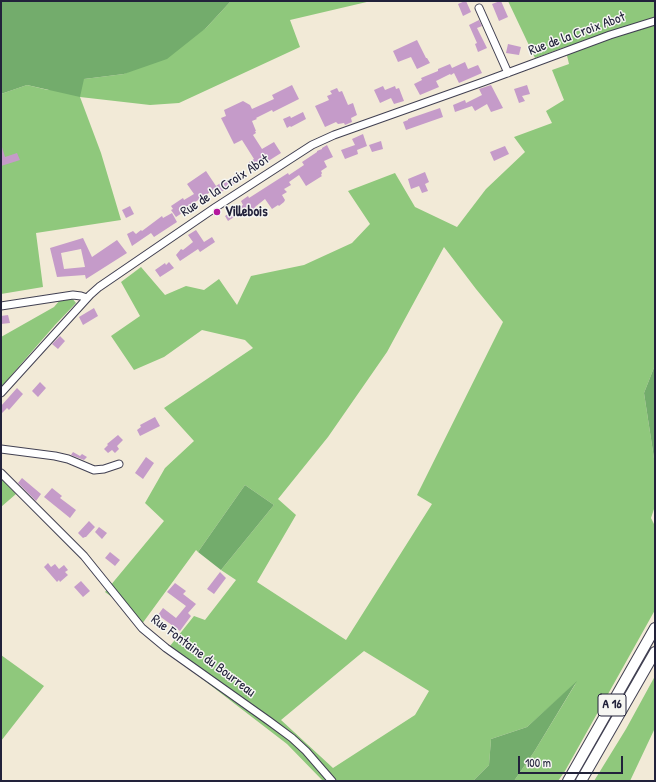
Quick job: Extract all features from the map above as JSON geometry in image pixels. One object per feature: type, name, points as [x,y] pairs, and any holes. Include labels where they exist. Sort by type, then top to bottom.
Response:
[{"type":"highway","name":"A 16","points":[[568,781],[655,628]]},
{"type":"highway","name":"A 16","points":[[581,781],[655,652]]},
{"type":"highway","points":[[586,781],[617,719]]},
{"type":"street","points":[[479,8],[508,73]]},
{"type":"street","name":"Rue de la Croix Abot","points":[[1,393],[87,298],[99,287],[222,203],[316,143],[334,135],[610,35],[655,21]]},
{"type":"street","points":[[1,306],[73,295],[87,298]]},
{"type":"street","points":[[1,449],[55,456],[68,459],[94,470],[104,469],[120,464]]},
{"type":"street","name":"Rue Fontaine du Bourreau","points":[[1,473],[84,556],[142,628],[166,648],[292,738],[306,751],[332,781]]},
{"type":"green space","points":[[1,1],[231,1],[206,28],[167,59],[124,74],[84,79],[80,97],[27,85],[1,94]]},
{"type":"green space","points":[[231,1],[371,1],[290,20],[300,47],[179,103],[150,105],[80,97],[101,153],[121,220],[36,233],[43,287],[1,294],[1,94],[27,85],[48,90],[84,79],[124,74],[206,28]]},
{"type":"green space","points":[[508,1],[655,1],[655,365],[644,393],[655,465],[655,506],[651,518],[655,526],[655,610],[558,781],[514,781],[534,752],[576,683],[527,727],[491,739],[489,765],[473,781],[323,781],[287,744],[166,651],[194,616],[205,620],[236,580],[221,570],[274,505],[245,485],[198,552],[196,550],[139,628],[116,600],[105,592],[164,521],[145,503],[165,468],[194,441],[164,408],[253,348],[245,340],[202,330],[164,357],[134,370],[111,336],[140,316],[121,282],[141,267],[165,295],[186,286],[204,290],[219,279],[237,305],[251,276],[304,265],[352,243],[370,224],[348,191],[395,173],[415,207],[457,227],[486,189],[525,152],[514,137],[552,123],[546,111],[564,100],[552,70],[569,64],[565,47],[535,58]],"holes":[[[444,247],[503,322],[417,495],[432,504],[346,640],[257,582],[296,515],[278,499],[328,437],[387,352]],[[364,651],[429,691],[415,715],[333,768],[281,720]]]},
{"type":"green space","points":[[72,298],[76,303],[1,387],[1,337],[54,307],[60,300]]},
{"type":"green space","points":[[655,365],[655,465],[644,393]]},
{"type":"green space","points":[[1,478],[16,494],[1,507]]},
{"type":"green space","points":[[245,485],[274,505],[221,570],[198,552]]},
{"type":"green space","points":[[1,655],[44,686],[1,741]]},
{"type":"green space","points":[[655,676],[655,728],[630,781],[594,781],[626,729]]},
{"type":"green space","points":[[577,681],[534,752],[514,781],[473,781],[489,765],[491,739],[527,727]]},
{"type":"building","points":[[465,1],[471,12],[463,16],[458,4]]},
{"type":"building","points":[[500,1],[508,17],[499,21],[492,4]]},
{"type":"building","points":[[479,20],[482,26],[477,28],[487,48],[478,52],[475,44],[477,43],[469,25]]},
{"type":"building","points":[[417,40],[430,63],[417,69],[411,57],[398,62],[393,51]]},
{"type":"building","points":[[508,44],[521,47],[519,55],[506,53]]},
{"type":"building","points":[[465,62],[468,69],[478,65],[482,73],[459,83],[454,73],[451,75],[450,74],[436,81],[439,87],[420,95],[414,84],[422,80],[421,78],[450,64],[452,68]]},
{"type":"building","points":[[292,85],[299,99],[273,112],[272,110],[252,121],[256,131],[253,135],[262,149],[274,142],[281,153],[254,170],[249,162],[254,159],[242,140],[234,144],[221,118],[226,116],[224,110],[243,101],[250,105],[252,109],[274,99],[272,95]]},
{"type":"building","points":[[491,85],[503,108],[491,112],[487,104],[475,111],[472,106],[455,112],[453,105],[465,100],[466,103],[482,95],[479,89]]},
{"type":"building","points":[[527,85],[530,94],[522,96],[525,101],[519,103],[514,89]]},
{"type":"building","points":[[383,86],[385,90],[395,86],[396,89],[399,88],[404,101],[394,104],[391,98],[380,103],[374,90]]},
{"type":"building","points":[[337,88],[339,92],[342,91],[348,105],[353,103],[357,115],[351,118],[352,122],[345,125],[344,123],[338,124],[336,122],[325,127],[315,106],[329,100],[327,96],[332,94],[330,91]]},
{"type":"building","points":[[440,108],[443,117],[406,130],[403,122]]},
{"type":"building","points":[[303,112],[306,119],[287,128],[283,119],[290,116],[291,118]]},
{"type":"building","points":[[363,134],[367,146],[357,150],[358,154],[345,159],[341,150],[355,145],[352,139]]},
{"type":"building","points":[[381,141],[383,149],[372,152],[369,145]]},
{"type":"building","points":[[327,145],[333,157],[324,161],[327,167],[321,171],[322,176],[306,186],[299,175],[289,182],[291,185],[284,189],[287,192],[282,195],[285,200],[279,206],[278,205],[272,209],[265,199],[255,207],[257,211],[251,215],[246,209],[228,221],[225,216],[243,205],[241,201],[248,196],[249,198],[288,173],[289,175],[304,165],[302,162]]},
{"type":"building","points":[[505,146],[509,154],[494,161],[490,152]]},
{"type":"building","points":[[1,147],[5,157],[17,153],[20,160],[1,166]]},
{"type":"building","points":[[206,171],[216,186],[233,176],[237,182],[218,194],[215,189],[192,204],[195,207],[176,217],[171,210],[173,209],[171,206],[183,198],[184,200],[194,194],[187,184]]},
{"type":"building","points":[[425,172],[429,182],[425,184],[428,191],[422,193],[419,186],[411,189],[408,179]]},
{"type":"building","points":[[130,206],[134,214],[126,218],[122,210]]},
{"type":"building","points":[[172,213],[177,222],[154,237],[151,233],[132,246],[127,234],[133,231],[136,234],[162,216],[163,218]]},
{"type":"building","points":[[196,230],[204,242],[212,237],[215,242],[200,252],[198,249],[180,261],[176,255],[181,249],[183,250],[193,242],[188,235]]},
{"type":"building","points":[[83,238],[92,257],[117,240],[127,253],[86,279],[85,275],[57,277],[50,248]],"holes":[[[81,249],[85,267],[64,269],[61,253]]]},
{"type":"building","points":[[169,262],[174,268],[160,277],[155,270]]},
{"type":"building","points":[[94,308],[98,316],[83,325],[79,317]]},
{"type":"building","points":[[8,315],[10,323],[1,324],[1,316]]},
{"type":"building","points":[[60,336],[65,341],[58,349],[52,344]]},
{"type":"building","points":[[40,382],[46,388],[38,397],[32,391]]},
{"type":"building","points":[[17,388],[23,394],[9,410],[7,408],[1,414],[1,406]]},
{"type":"building","points":[[155,417],[160,426],[140,436],[137,430],[141,427],[140,425]]},
{"type":"building","points":[[118,435],[123,440],[117,446],[119,449],[115,453],[112,450],[108,453],[104,449],[108,445],[107,444]]},
{"type":"building","points":[[73,452],[80,456],[82,454],[87,457],[84,460],[71,455]]},
{"type":"building","points":[[146,457],[154,463],[143,479],[135,473]]},
{"type":"building","points":[[22,478],[41,494],[36,501],[18,483]]},
{"type":"building","points":[[52,488],[62,496],[60,498],[76,510],[70,518],[44,497]]},
{"type":"building","points":[[89,521],[95,527],[86,537],[83,538],[78,533]]},
{"type":"building","points":[[99,527],[107,533],[102,539],[95,532]]},
{"type":"building","points":[[110,552],[120,560],[115,566],[105,558]]},
{"type":"building","points":[[48,563],[51,567],[55,564],[59,569],[64,565],[68,570],[65,572],[68,575],[60,582],[59,580],[57,582],[44,567]]},
{"type":"building","points":[[220,572],[226,578],[214,594],[207,589]]},
{"type":"building","points":[[81,581],[90,591],[83,597],[74,587]]},
{"type":"building","points":[[175,583],[186,591],[183,594],[196,604],[188,613],[191,616],[180,631],[158,615],[163,608],[176,618],[186,606],[167,592]]},
{"type":"place","name":"Villebois","points":[[217,212]]}]
